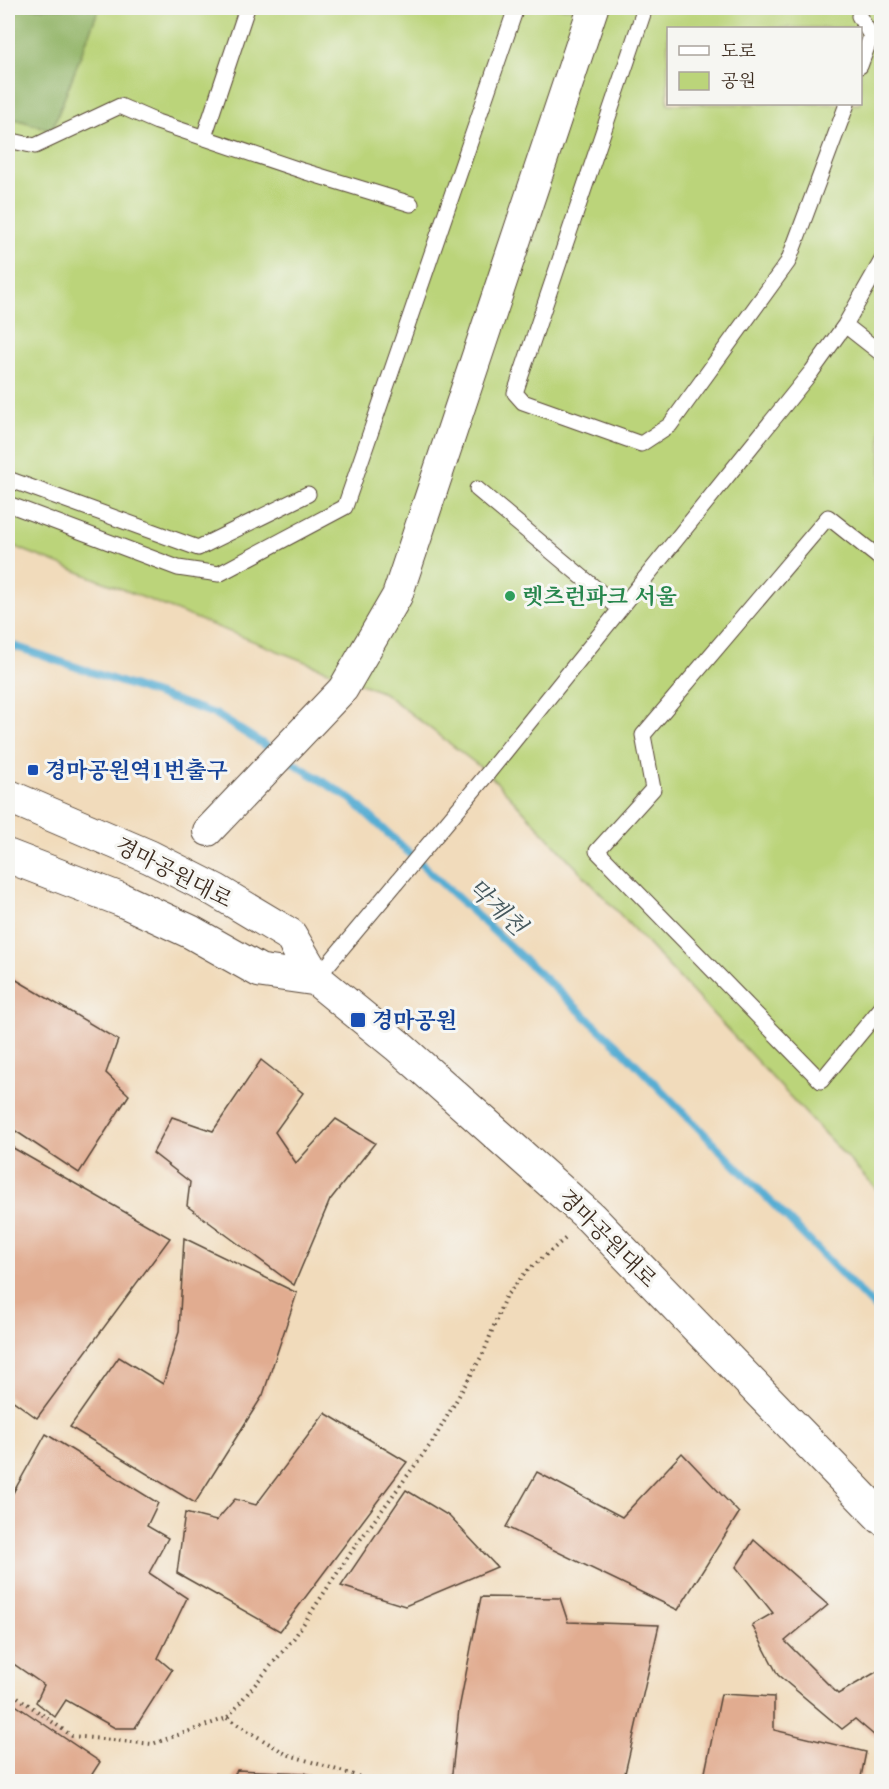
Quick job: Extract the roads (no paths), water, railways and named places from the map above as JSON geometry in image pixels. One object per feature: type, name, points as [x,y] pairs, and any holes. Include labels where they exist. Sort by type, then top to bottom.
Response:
[{"type":"street","points":[[208,831],[343,689],[397,596],[593,8]]},
{"type":"street","name":"경마공원대로","points":[[8,796],[150,857],[215,890],[290,935],[316,979],[398,1046],[590,1217],[882,1518]]},
{"type":"street","name":"경마공원대로","points":[[8,856],[132,904],[191,932],[260,971],[316,979]]},
{"type":"lane","points":[[204,137],[247,8]]},
{"type":"lane","points":[[8,504],[178,568],[219,574],[345,507],[516,8]]},
{"type":"lane","points":[[645,8],[515,393],[523,402],[641,444],[670,425],[788,262],[847,105]]},
{"type":"lane","points":[[859,16],[872,36],[862,63]]},
{"type":"lane","points":[[8,141],[35,147],[120,106],[157,122],[411,204]]},
{"type":"lane","points":[[316,979],[488,773],[812,371],[845,325],[882,260]]},
{"type":"lane","points":[[845,325],[882,354]]},
{"type":"lane","points":[[8,478],[198,548],[308,494]]},
{"type":"lane","points":[[477,489],[619,608]]},
{"type":"lane","points":[[882,560],[828,517],[643,735],[653,789],[597,851],[821,1082],[882,1007]]},
{"type":"waterway","name":"막계천","points":[[8,644],[215,714],[351,799],[623,1051],[882,1315]]},
{"type":"place","name":"렛츠런파크 서울","points":[[510,596]]},
{"type":"place","name":"경마공원역1번출구","points":[[33,770]]},
{"type":"place","name":"경마공원","points":[[358,1020]]}]
